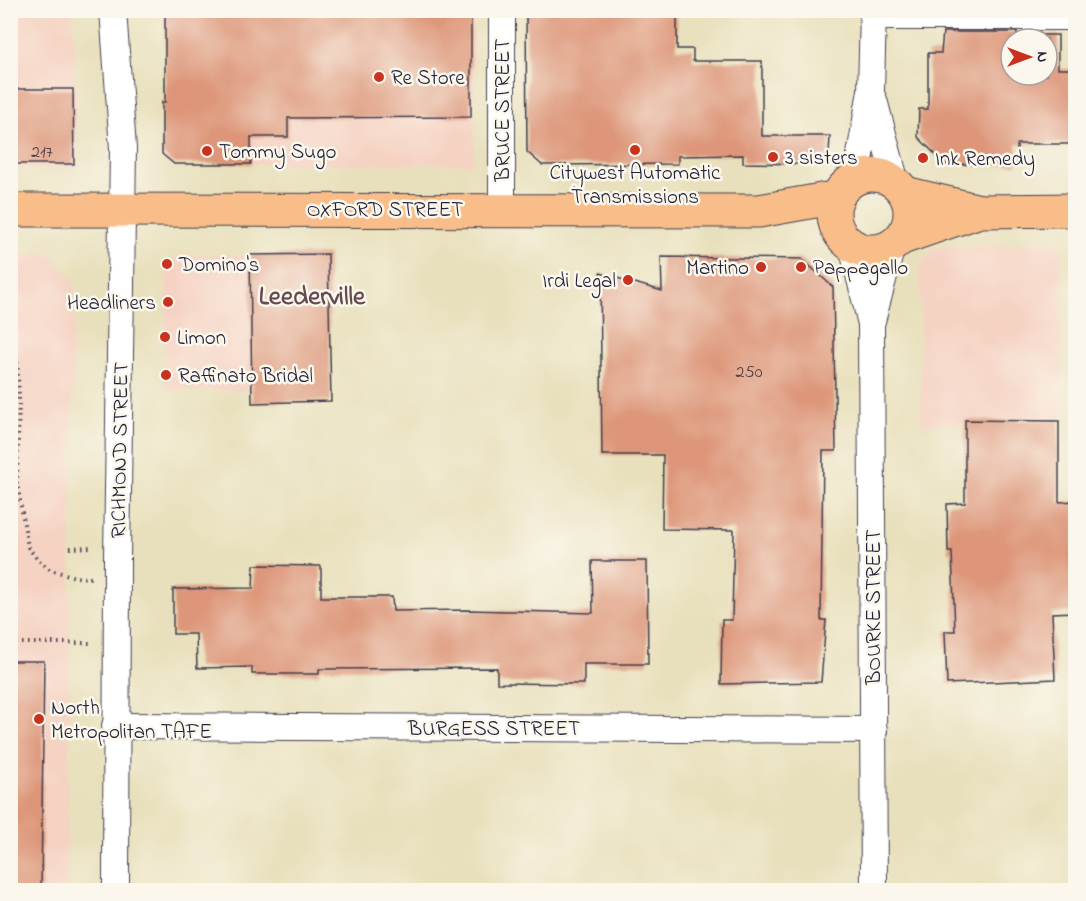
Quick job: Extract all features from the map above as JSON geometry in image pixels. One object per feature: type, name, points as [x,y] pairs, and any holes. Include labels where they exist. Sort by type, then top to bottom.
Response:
[{"type":"main road","points":[[980,211],[872,252],[847,241],[834,218],[847,187],[877,175],[900,188],[980,211],[1076,210]]},
{"type":"main road","name":"OXFORD STREET","points":[[10,210],[759,211],[847,187]]},
{"type":"main road","points":[[897,242],[908,228],[911,216],[909,204],[900,188]]},
{"type":"main road","name":"OXFORD STREET","points":[[759,211],[847,241]]},
{"type":"street","name":"RICHMOND STREET","points":[[113,10],[123,149],[116,891]]},
{"type":"street","name":"BRUCE STREET","points":[[502,10],[502,209]]},
{"type":"street","points":[[847,187],[871,91],[873,17]]},
{"type":"street","points":[[871,91],[900,188]]},
{"type":"street","name":"BOURKE STREET","points":[[847,241],[871,324],[873,891]]},
{"type":"street","name":"BOURKE STREET","points":[[871,324],[897,242]]},
{"type":"street","name":"BURGESS STREET","points":[[116,726],[873,730]]},
{"type":"lane","points":[[873,17],[1076,23]]},
{"type":"path","points":[[17,356],[19,397],[17,483],[28,547],[37,559],[51,570],[75,577],[101,579]]},
{"type":"path","points":[[10,643],[92,643]]},
{"type":"shaded area","points":[[251,11],[474,11],[474,164],[163,164],[162,102],[251,102]]},
{"type":"shaded area","points":[[10,12],[73,12],[78,168],[11,169]]},
{"type":"shaded area","points":[[1061,243],[1062,420],[921,425],[920,267],[933,248]]},
{"type":"shaded area","name":"North Metropolitan TAFE","points":[[10,254],[50,254],[74,280],[67,890],[11,890]]},
{"type":"shaded area","points":[[179,255],[250,255],[252,390],[164,390],[166,269]]},
{"type":"building","points":[[165,10],[471,10],[471,117],[288,118],[288,137],[251,137],[251,164],[174,164],[162,154],[162,102],[165,102]]},
{"type":"building","points":[[526,10],[677,10],[677,49],[693,49],[693,61],[762,61],[762,136],[830,136],[829,153],[817,164],[743,163],[743,155],[678,156],[678,164],[542,165],[527,152]]},
{"type":"building","points":[[943,32],[999,32],[999,87],[1059,87],[1059,69],[1076,69],[1076,144],[1017,144],[1017,165],[945,164],[918,137],[919,109],[928,109],[928,53],[941,53]]},
{"type":"building","points":[[10,89],[73,89],[74,164],[10,164]]},
{"type":"building","points":[[328,254],[331,401],[252,403],[250,255]]},
{"type":"building","points":[[661,257],[802,259],[833,287],[836,451],[823,451],[821,620],[826,620],[821,682],[721,684],[722,620],[732,620],[734,530],[662,529],[663,455],[602,455],[600,273],[662,291]]},
{"type":"building","points":[[965,420],[1059,421],[1059,502],[1076,501],[1076,551],[1073,551],[1075,612],[1052,613],[1055,679],[947,684],[945,631],[955,631],[952,552],[948,552],[947,504],[965,503]]},
{"type":"building","points":[[592,561],[647,561],[648,664],[584,664],[584,684],[497,683],[497,668],[319,669],[319,674],[252,674],[252,667],[197,668],[196,634],[173,634],[173,589],[253,588],[254,565],[321,566],[321,597],[392,597],[393,611],[593,613]]},
{"type":"building","points":[[10,661],[44,661],[41,891],[10,891]]},
{"type":"place","name":"Re Store","points":[[379,77]]},
{"type":"place","name":"Citywest Automatic Transmissions","points":[[635,150]]},
{"type":"place","name":"Tommy Sugo","points":[[207,151]]},
{"type":"place","name":"3 sisters","points":[[773,157]]},
{"type":"place","name":"Ink Remedy","points":[[923,158]]},
{"type":"place","name":"Domino's","points":[[167,264]]},
{"type":"place","name":"Martino","points":[[761,267]]},
{"type":"place","name":"Pappagallo","points":[[801,267]]},
{"type":"place","name":"Irdi Legal","points":[[628,280]]},
{"type":"place","name":"Headliners","points":[[168,302]]},
{"type":"place","name":"Limon","points":[[165,337]]},
{"type":"place","name":"Raffinato Bridal","points":[[166,375]]},
{"type":"place","name":"North Metropolitan TAFE","points":[[39,719]]},
{"type":"district","name":"Leederville","points":[[312,295]]}]
